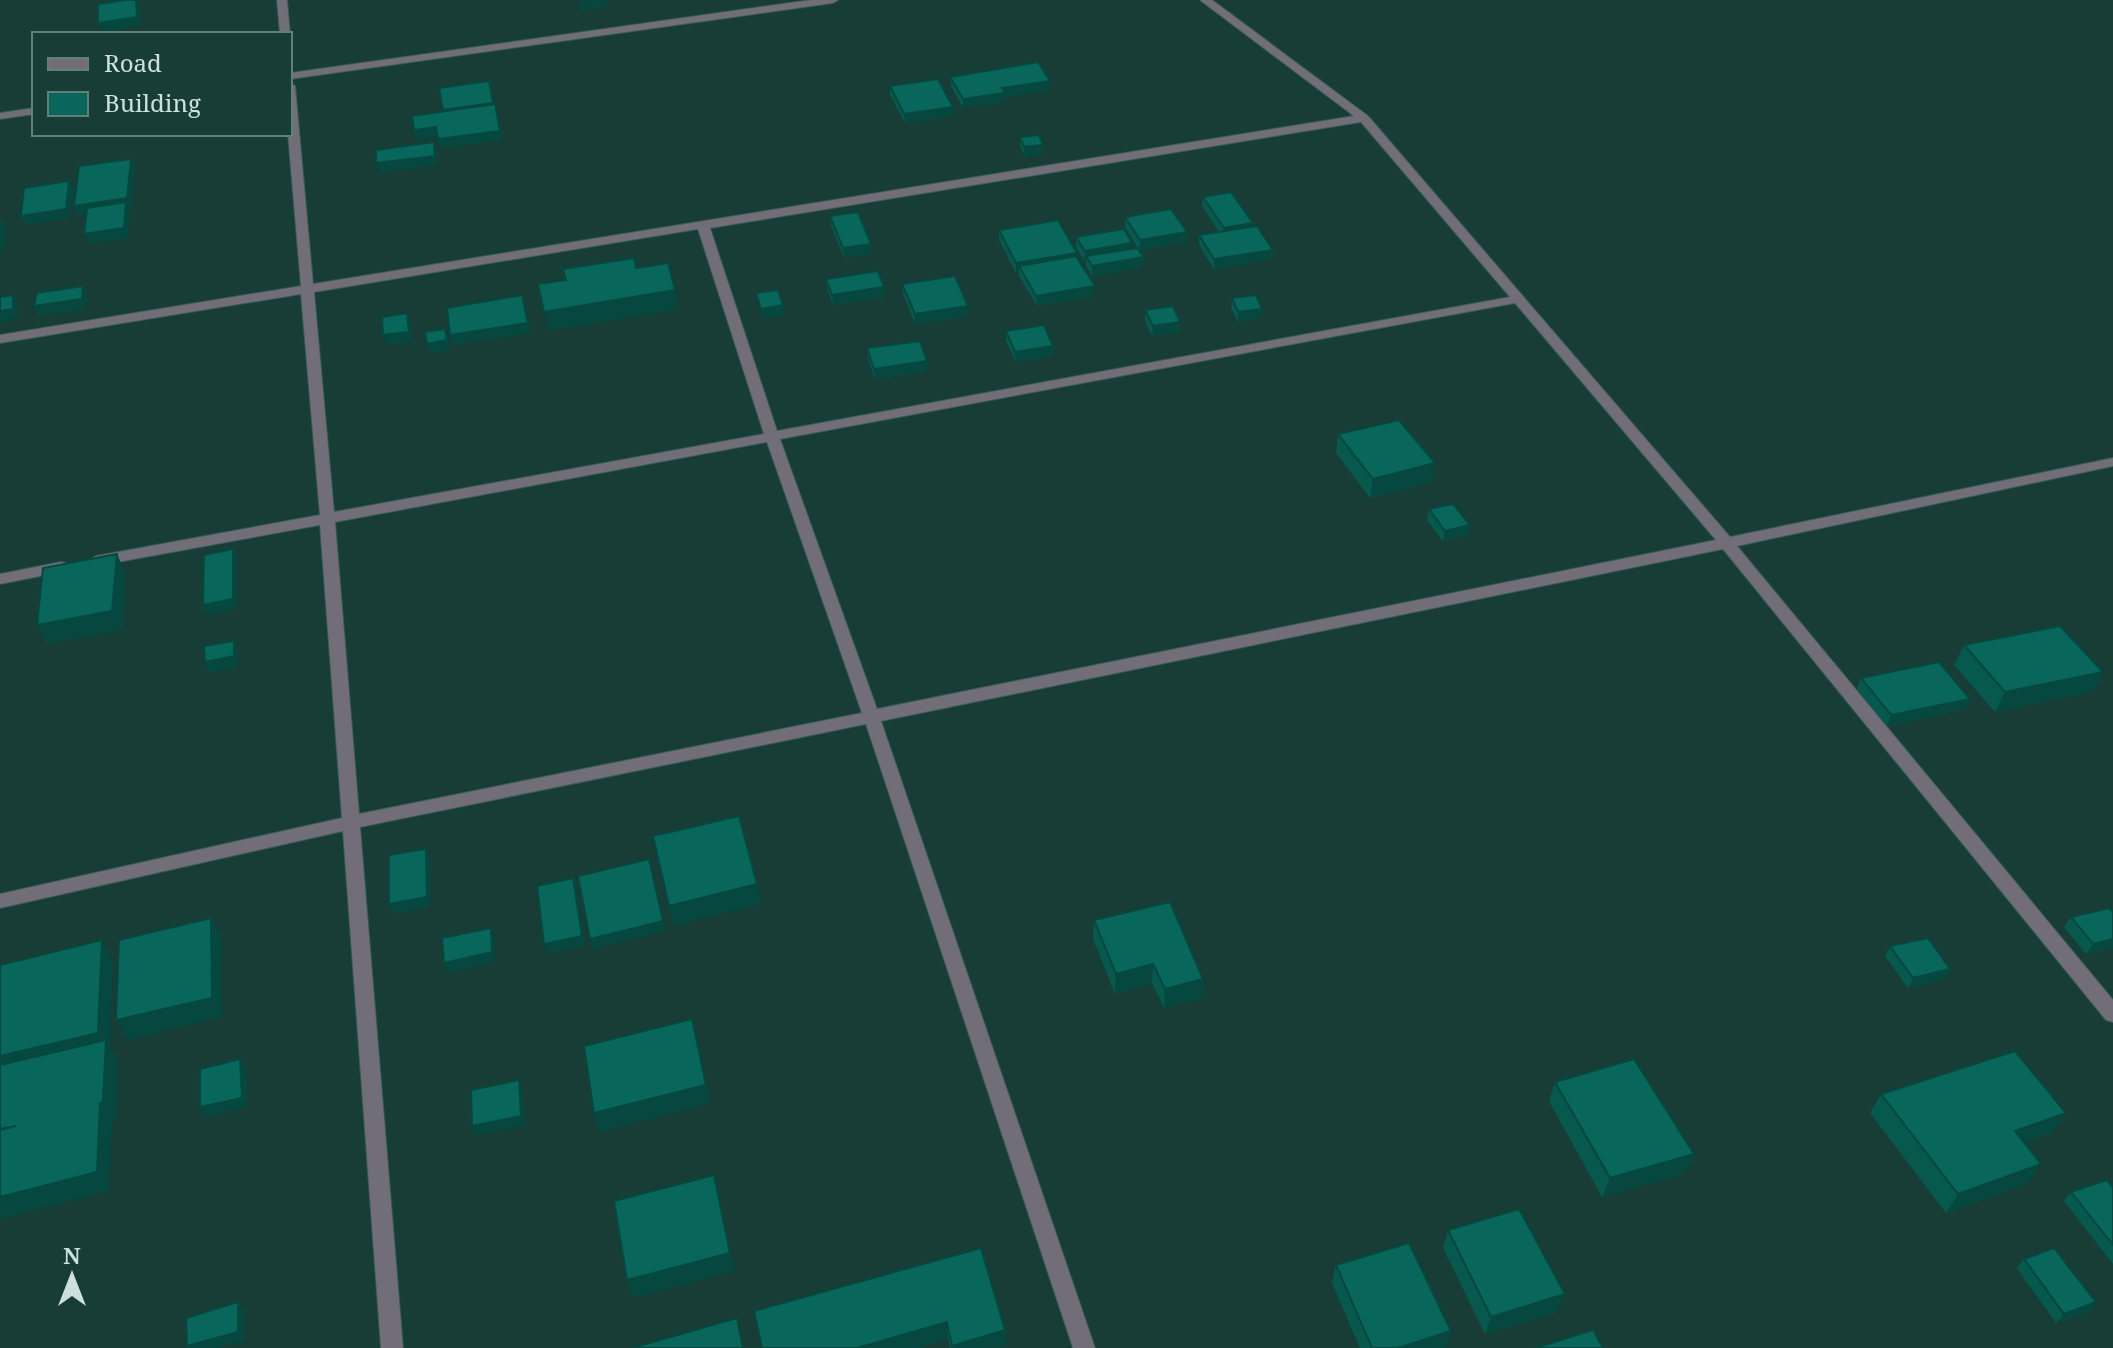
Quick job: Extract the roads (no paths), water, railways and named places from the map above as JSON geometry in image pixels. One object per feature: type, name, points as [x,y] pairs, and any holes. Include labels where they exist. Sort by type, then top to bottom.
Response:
[{"type":"street","points":[[282,0],[285,32]]},
{"type":"street","points":[[292,76],[833,0]]},
{"type":"street","points":[[1205,0],[1364,118],[1727,543],[2113,1014]]},
{"type":"street","points":[[292,109],[352,822],[392,1348]]},
{"type":"street","points":[[0,116],[32,111]]},
{"type":"street","points":[[0,339],[1364,118]]},
{"type":"street","points":[[703,225],[772,436],[872,717],[1084,1348]]},
{"type":"street","points":[[0,579],[1519,299]]},
{"type":"street","points":[[0,901],[352,822],[2113,462]]}]
